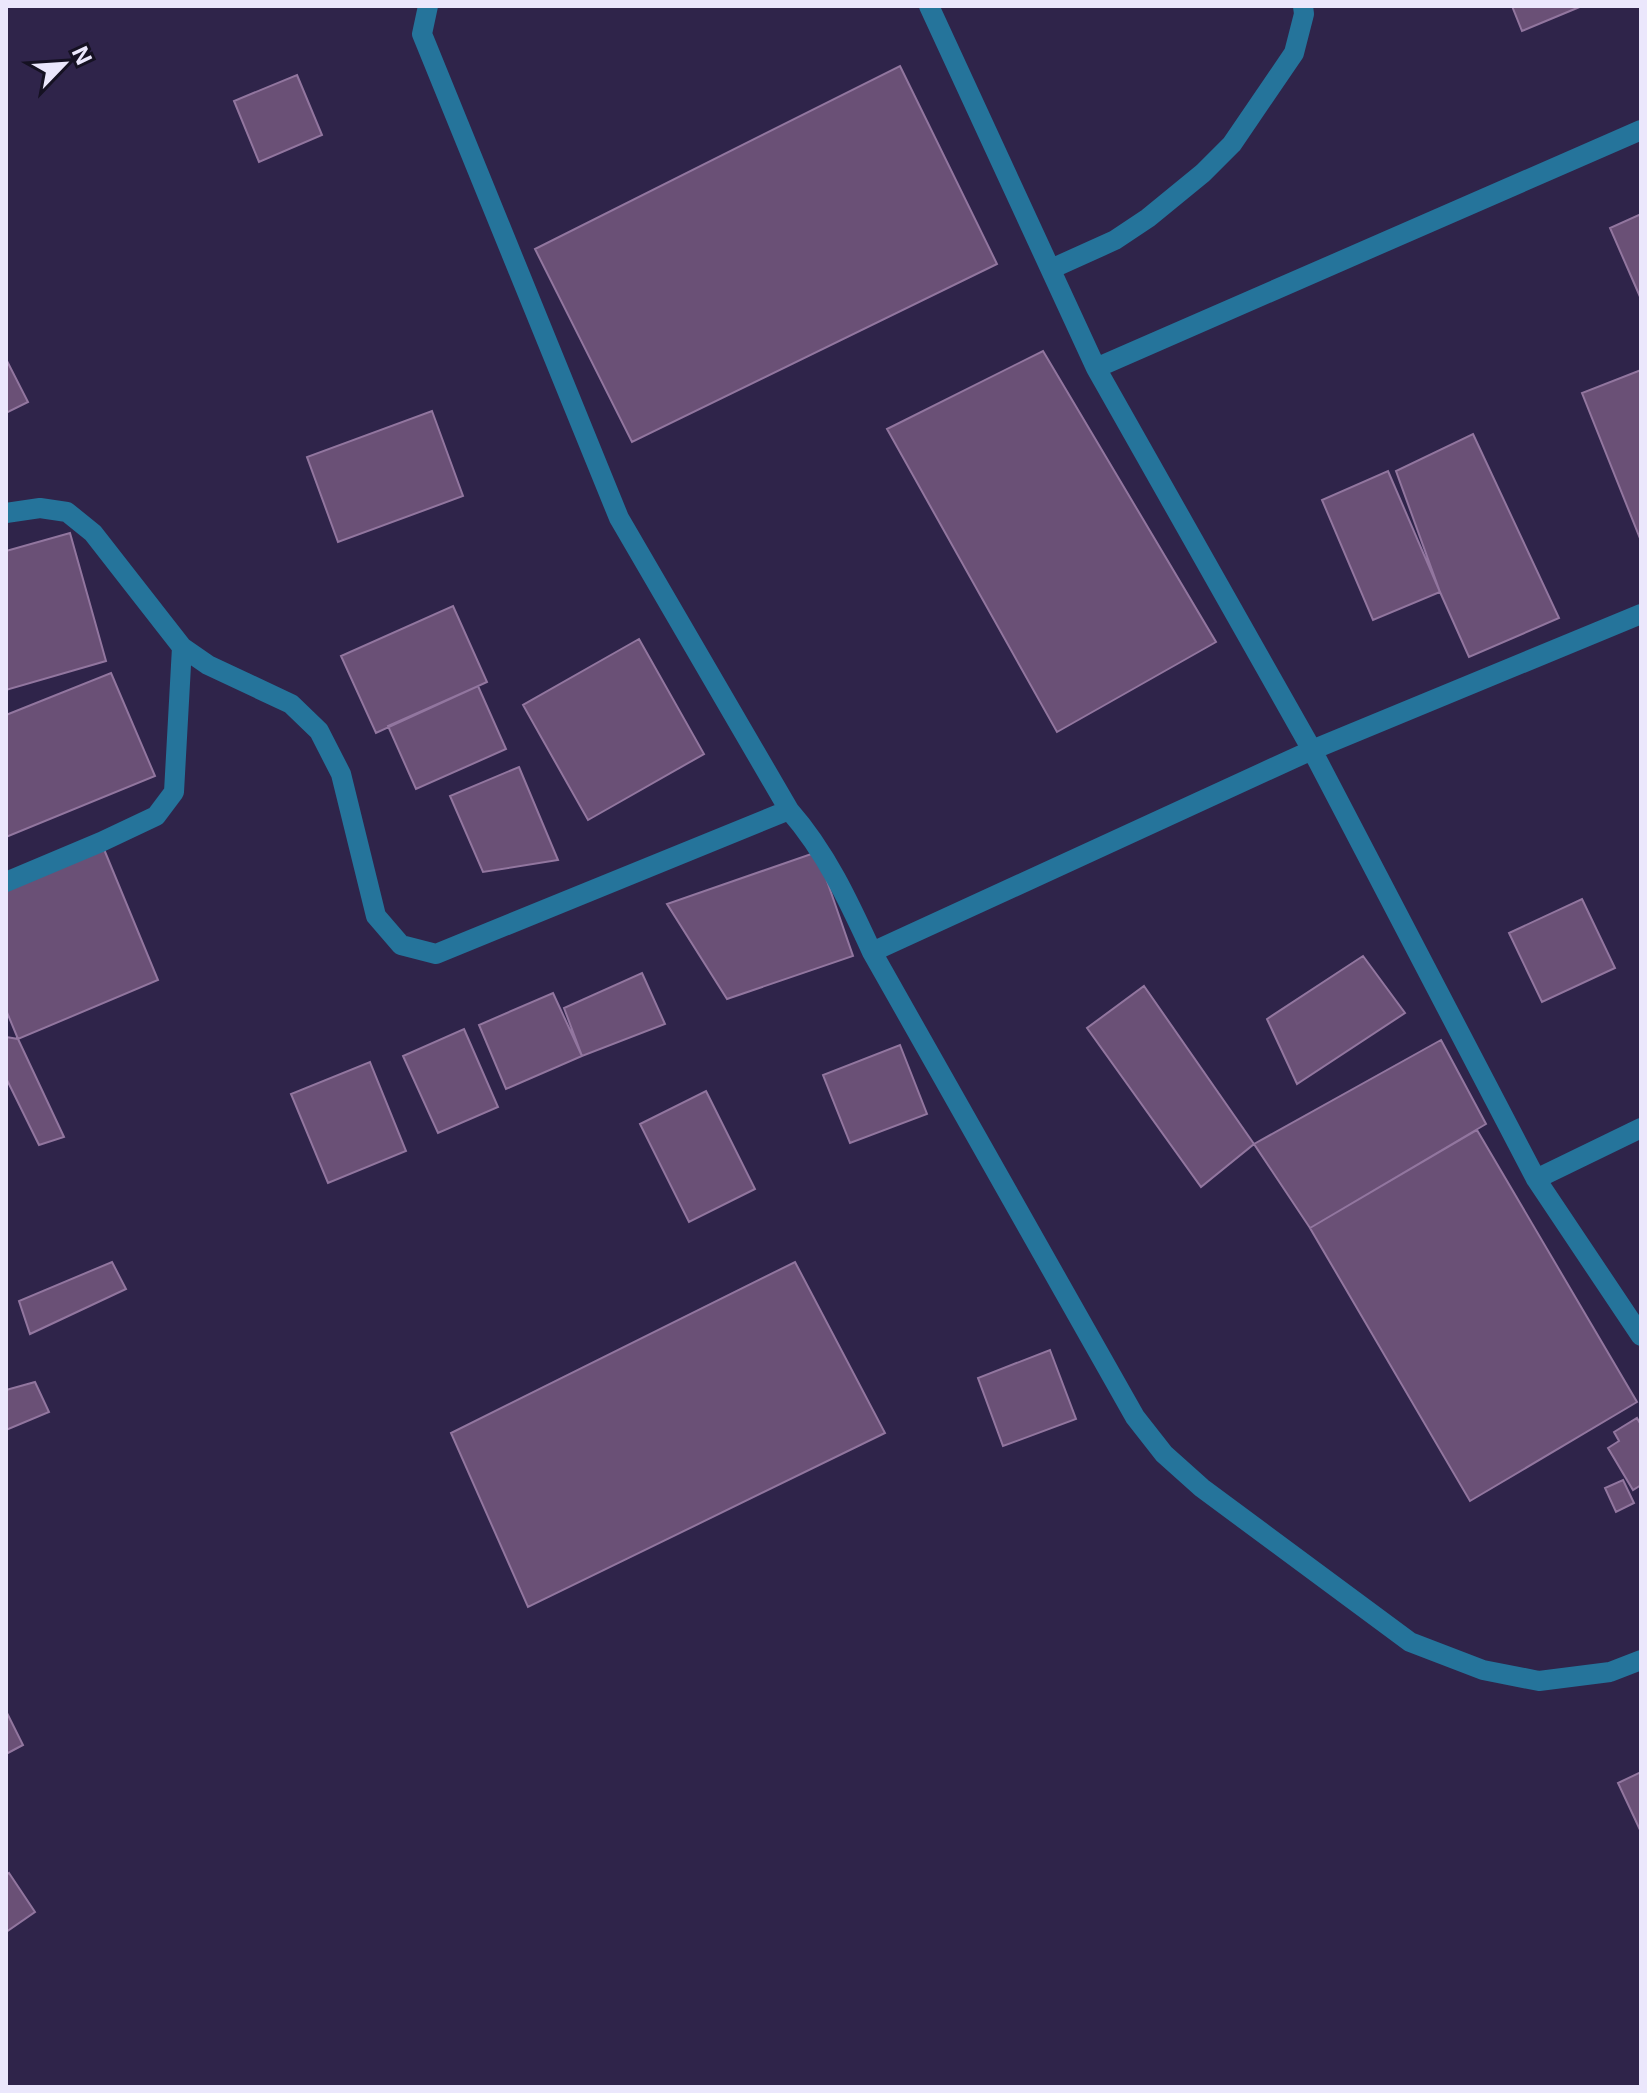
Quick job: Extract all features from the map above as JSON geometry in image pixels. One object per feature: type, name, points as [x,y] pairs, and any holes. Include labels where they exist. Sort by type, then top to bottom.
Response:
[{"type":"street","points":[[428,6],[422,34],[619,518],[789,810],[811,834],[824,856],[872,952],[1135,1417],[1164,1454],[1202,1488],[1410,1642],[1483,1670],[1539,1681],[1610,1672],[1641,1660]]},
{"type":"street","points":[[929,6],[1096,368],[1312,750],[1536,1179],[1641,1336]]},
{"type":"street","points":[[1051,269],[1115,240],[1148,218],[1203,173],[1232,144],[1294,53],[1304,14],[1303,6]]},
{"type":"street","points":[[1096,368],[1641,130]]},
{"type":"street","points":[[6,513],[40,508],[67,512],[93,533],[182,647],[208,665],[291,704],[319,731],[341,774],[376,916],[401,945],[436,954],[789,810]]},
{"type":"street","points":[[872,952],[1312,750],[1641,614]]},
{"type":"street","points":[[6,882],[156,816],[174,792],[182,647]]},
{"type":"street","points":[[1536,1179],[1641,1128]]},
{"type":"building","points":[[1512,6],[1582,6],[1522,31]]},
{"type":"building","points":[[900,66],[997,264],[632,442],[535,249]]},
{"type":"building","points":[[297,75],[322,135],[259,162],[234,101]]},
{"type":"building","points":[[1641,214],[1641,299],[1610,228]]},
{"type":"building","points":[[1043,351],[1216,642],[1057,732],[887,429]]},
{"type":"building","points":[[6,359],[28,402],[6,413]]},
{"type":"building","points":[[1641,370],[1641,541],[1582,393]]},
{"type":"building","points":[[432,411],[463,496],[338,542],[307,457]]},
{"type":"building","points":[[1473,434],[1559,618],[1469,657],[1440,592],[1396,471]]},
{"type":"building","points":[[1388,471],[1440,592],[1373,620],[1322,500]]},
{"type":"building","points":[[70,533],[106,661],[6,690],[6,551]]},
{"type":"building","points":[[453,606],[487,682],[376,733],[341,656]]},
{"type":"building","points":[[639,639],[704,754],[588,820],[523,705]]},
{"type":"building","points":[[111,673],[155,776],[6,837],[6,715]]},
{"type":"building","points":[[478,686],[506,749],[416,789],[388,726]]},
{"type":"building","points":[[519,767],[558,860],[483,872],[450,796]]},
{"type":"building","points":[[101,842],[158,980],[18,1039],[6,1010],[6,882]]},
{"type":"building","points":[[817,852],[853,956],[727,999],[667,904]]},
{"type":"building","points":[[1582,899],[1615,968],[1542,1002],[1509,933]]},
{"type":"building","points":[[1363,956],[1405,1013],[1297,1084],[1267,1019]]},
{"type":"building","points":[[642,973],[665,1024],[582,1056],[564,1008]]},
{"type":"building","points":[[1144,986],[1254,1144],[1201,1187],[1087,1028]]},
{"type":"building","points":[[553,993],[582,1056],[506,1089],[479,1025]]},
{"type":"building","points":[[464,1029],[498,1107],[438,1133],[403,1056]]},
{"type":"building","points":[[6,1037],[18,1039],[64,1137],[39,1145],[6,1078]]},
{"type":"building","points":[[1441,1040],[1486,1124],[1310,1228],[1254,1144]]},
{"type":"building","points":[[900,1045],[927,1114],[850,1143],[823,1075]]},
{"type":"building","points":[[370,1062],[406,1151],[328,1183],[291,1094]]},
{"type":"building","points":[[706,1091],[755,1189],[689,1222],[640,1124]]},
{"type":"building","points":[[1477,1130],[1637,1402],[1470,1501],[1310,1228]]},
{"type":"building","points":[[112,1262],[126,1289],[30,1334],[19,1301]]},
{"type":"building","points":[[795,1262],[885,1433],[528,1607],[451,1433]]},
{"type":"building","points":[[1050,1350],[1076,1419],[1003,1446],[978,1378]]},
{"type":"building","points":[[35,1382],[49,1412],[6,1430],[6,1390]]},
{"type":"building","points":[[1637,1418],[1641,1425],[1641,1485],[1633,1490],[1608,1448],[1619,1441],[1614,1432]]},
{"type":"building","points":[[1623,1480],[1634,1503],[1616,1512],[1605,1488]]},
{"type":"building","points":[[6,1711],[23,1745],[6,1754]]},
{"type":"building","points":[[1641,1772],[1641,1832],[1618,1783]]},
{"type":"building","points":[[9,1873],[35,1912],[6,1932],[6,1875]]}]
